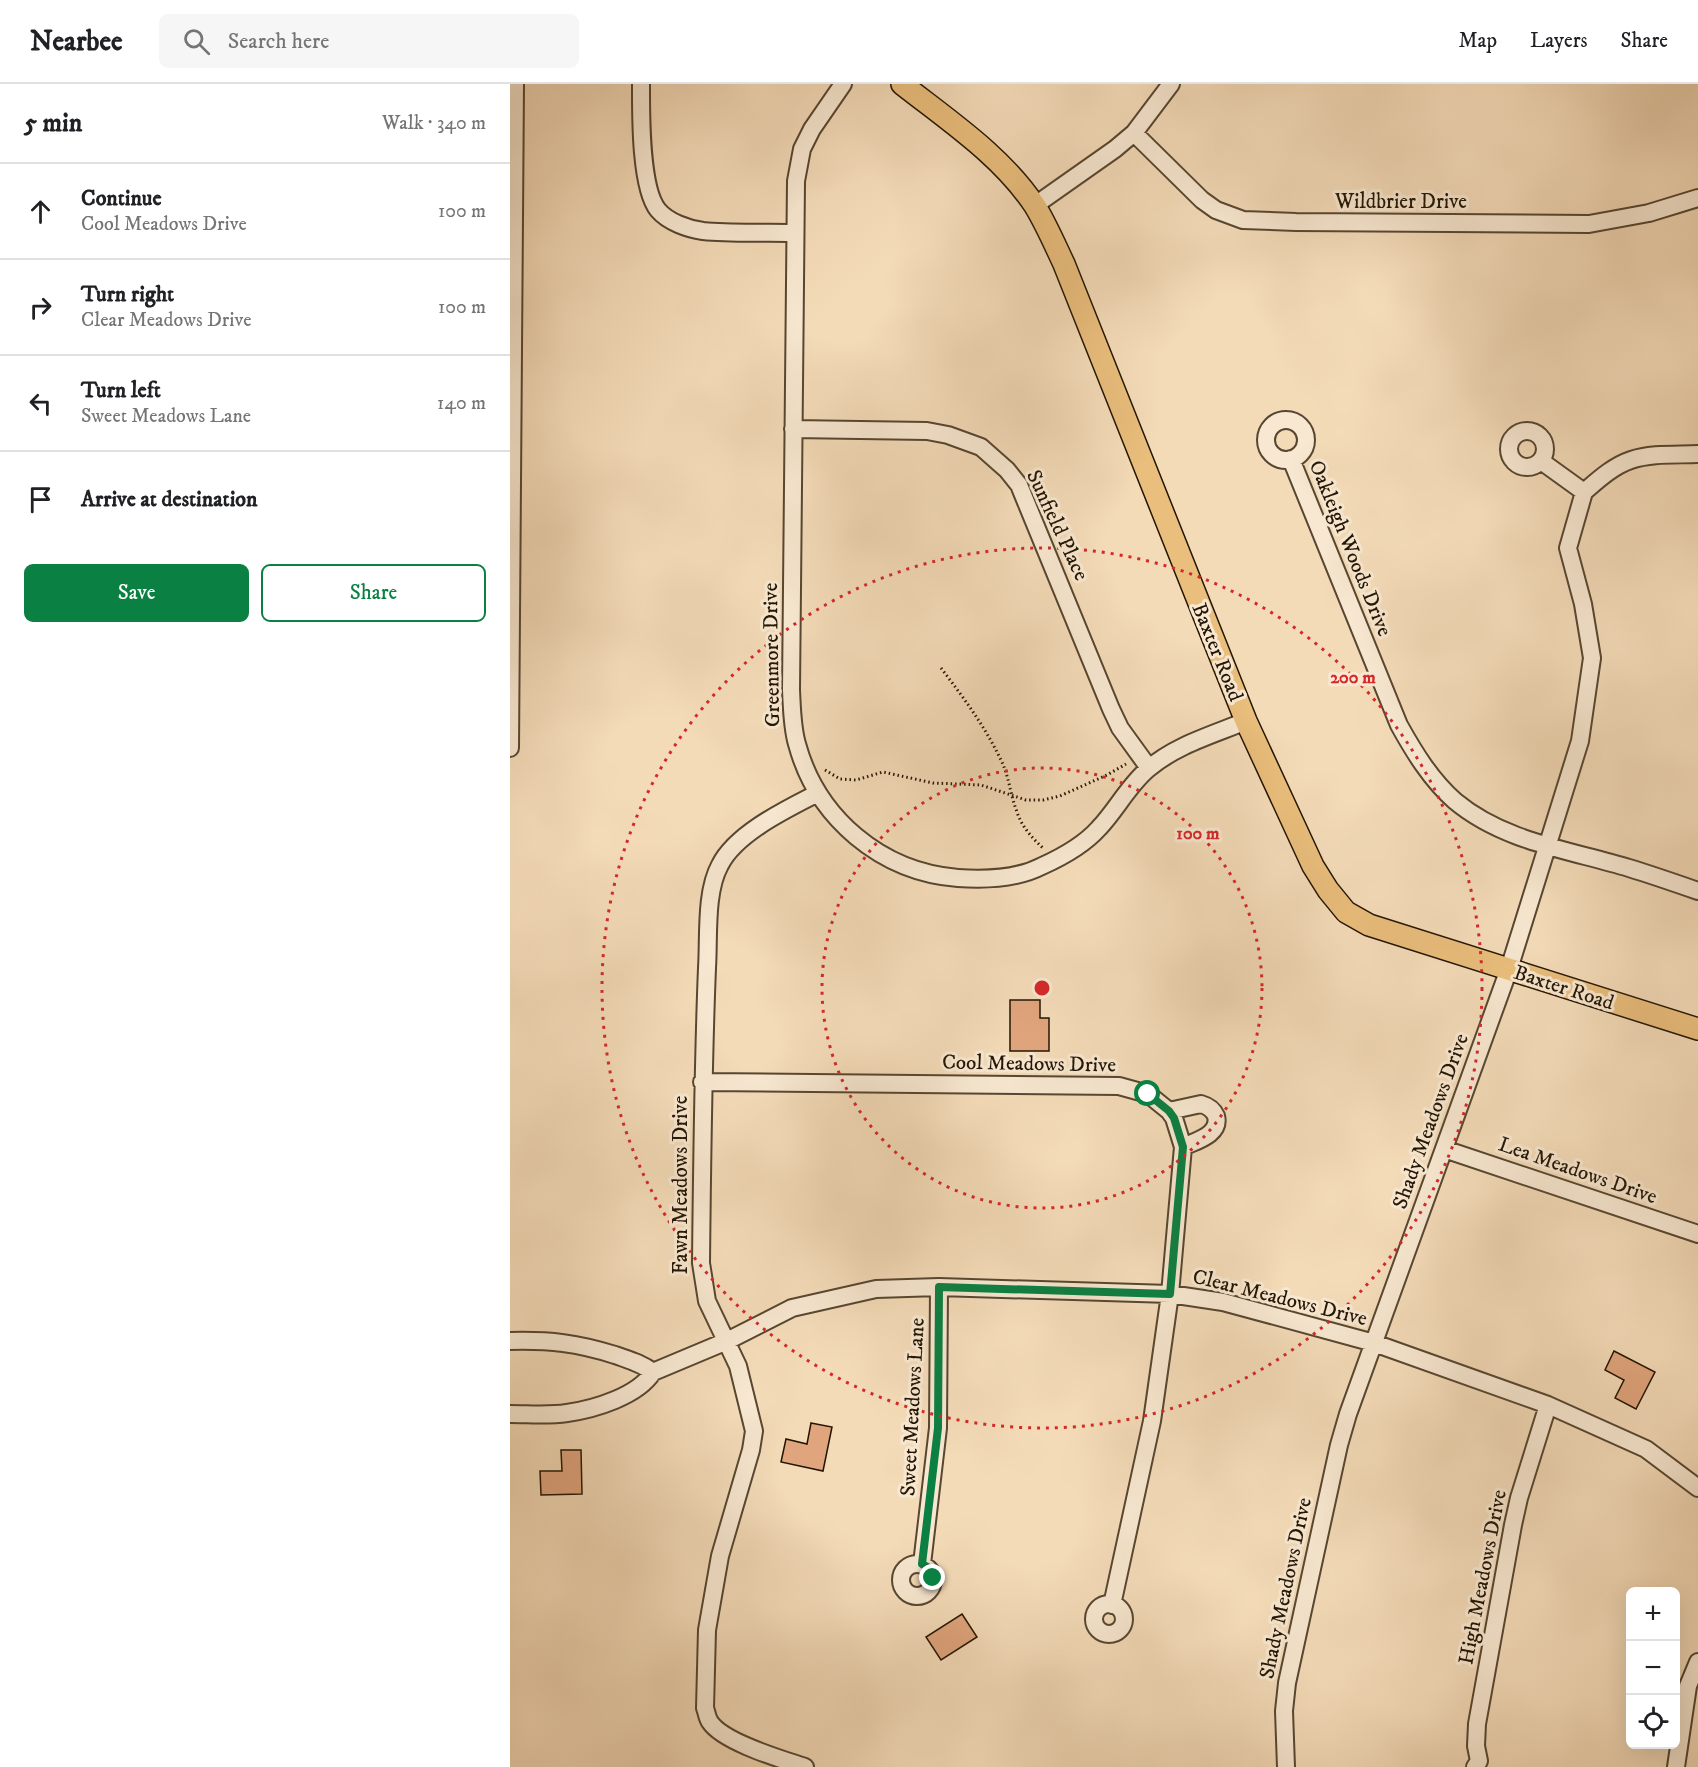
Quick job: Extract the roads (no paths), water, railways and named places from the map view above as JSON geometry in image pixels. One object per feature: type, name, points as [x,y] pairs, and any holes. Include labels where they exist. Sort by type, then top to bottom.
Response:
[{"type":"main road","name":"Baxter Road","points":[[902,84],[990,155],[1011,176],[1034,206],[1064,264],[1246,721],[1313,866],[1328,890],[1346,912],[1369,925],[1698,1029]]},
{"type":"street","points":[[510,748],[511,355],[515,84]]},
{"type":"street","points":[[641,84],[641,117],[646,175],[657,209],[670,220],[701,231],[794,233]]},
{"type":"street","name":"Greenmore Drive","points":[[843,84],[812,129],[802,149],[796,181],[794,233],[792,720],[797,744],[808,775],[818,794],[848,831],[886,859],[945,877],[970,879],[1016,876],[1040,868],[1082,843],[1099,828],[1131,784],[1149,768],[1180,747],[1246,721]]},
{"type":"street","points":[[1034,206],[1115,150],[1134,133],[1171,84]]},
{"type":"street","name":"Wildbrier Drive","points":[[1134,133],[1202,200],[1216,210],[1243,220],[1305,223],[1590,224],[1649,213],[1698,198]]},
{"type":"street","name":"Sunfield Place","points":[[793,429],[927,431],[965,440],[981,447],[1002,464],[1019,485],[1030,509],[1120,728],[1149,768]]},
{"type":"street","points":[[1541,461],[1584,492],[1606,473],[1631,460],[1660,455],[1698,454]]},
{"type":"street","name":"Oakleigh Woods Drive","points":[[1291,459],[1398,725],[1421,763],[1455,801],[1482,820],[1546,847],[1628,867],[1698,891]]},
{"type":"street","name":"Shady Meadows Drive","points":[[1286,1767],[1284,1711],[1287,1683],[1332,1472],[1348,1414],[1509,969],[1581,741],[1592,658],[1583,604],[1568,548],[1584,492]]},
{"type":"street","name":"Fawn Meadows Drive","points":[[805,1767],[730,1738],[716,1729],[709,1720],[705,1708],[707,1630],[720,1556],[751,1450],[754,1431],[738,1366],[707,1301],[703,1284],[701,1263],[702,1082],[711,900],[720,865],[730,851],[752,831],[818,794]]},
{"type":"street","name":"Cool Meadows Drive","points":[[702,1082],[1119,1086],[1148,1094],[1169,1111]]},
{"type":"street","points":[[1112,1605],[1152,1421],[1170,1294],[1183,1147],[1174,1118],[1169,1111],[1201,1104],[1206,1106],[1215,1114],[1216,1124],[1210,1134],[1183,1147]]},
{"type":"street","name":"Lea Meadows Drive","points":[[1444,1149],[1698,1234]]},
{"type":"street","name":"Clear Meadows Drive","points":[[510,1414],[567,1413],[618,1400],[647,1383],[653,1371],[727,1341],[792,1308],[876,1288],[939,1287],[1170,1294],[1223,1302],[1374,1343],[1548,1405],[1646,1449],[1698,1488]]},
{"type":"street","name":"Sweet Meadows Lane","points":[[922,1564],[938,1428],[939,1287]]},
{"type":"street","points":[[510,1341],[546,1340],[583,1345],[643,1364],[653,1371]]},
{"type":"street","name":"High Meadows Drive","points":[[1479,1765],[1476,1746],[1479,1712],[1513,1525],[1519,1498],[1548,1405]]},
{"type":"street","points":[[1676,1767],[1688,1686],[1698,1662]]}]
